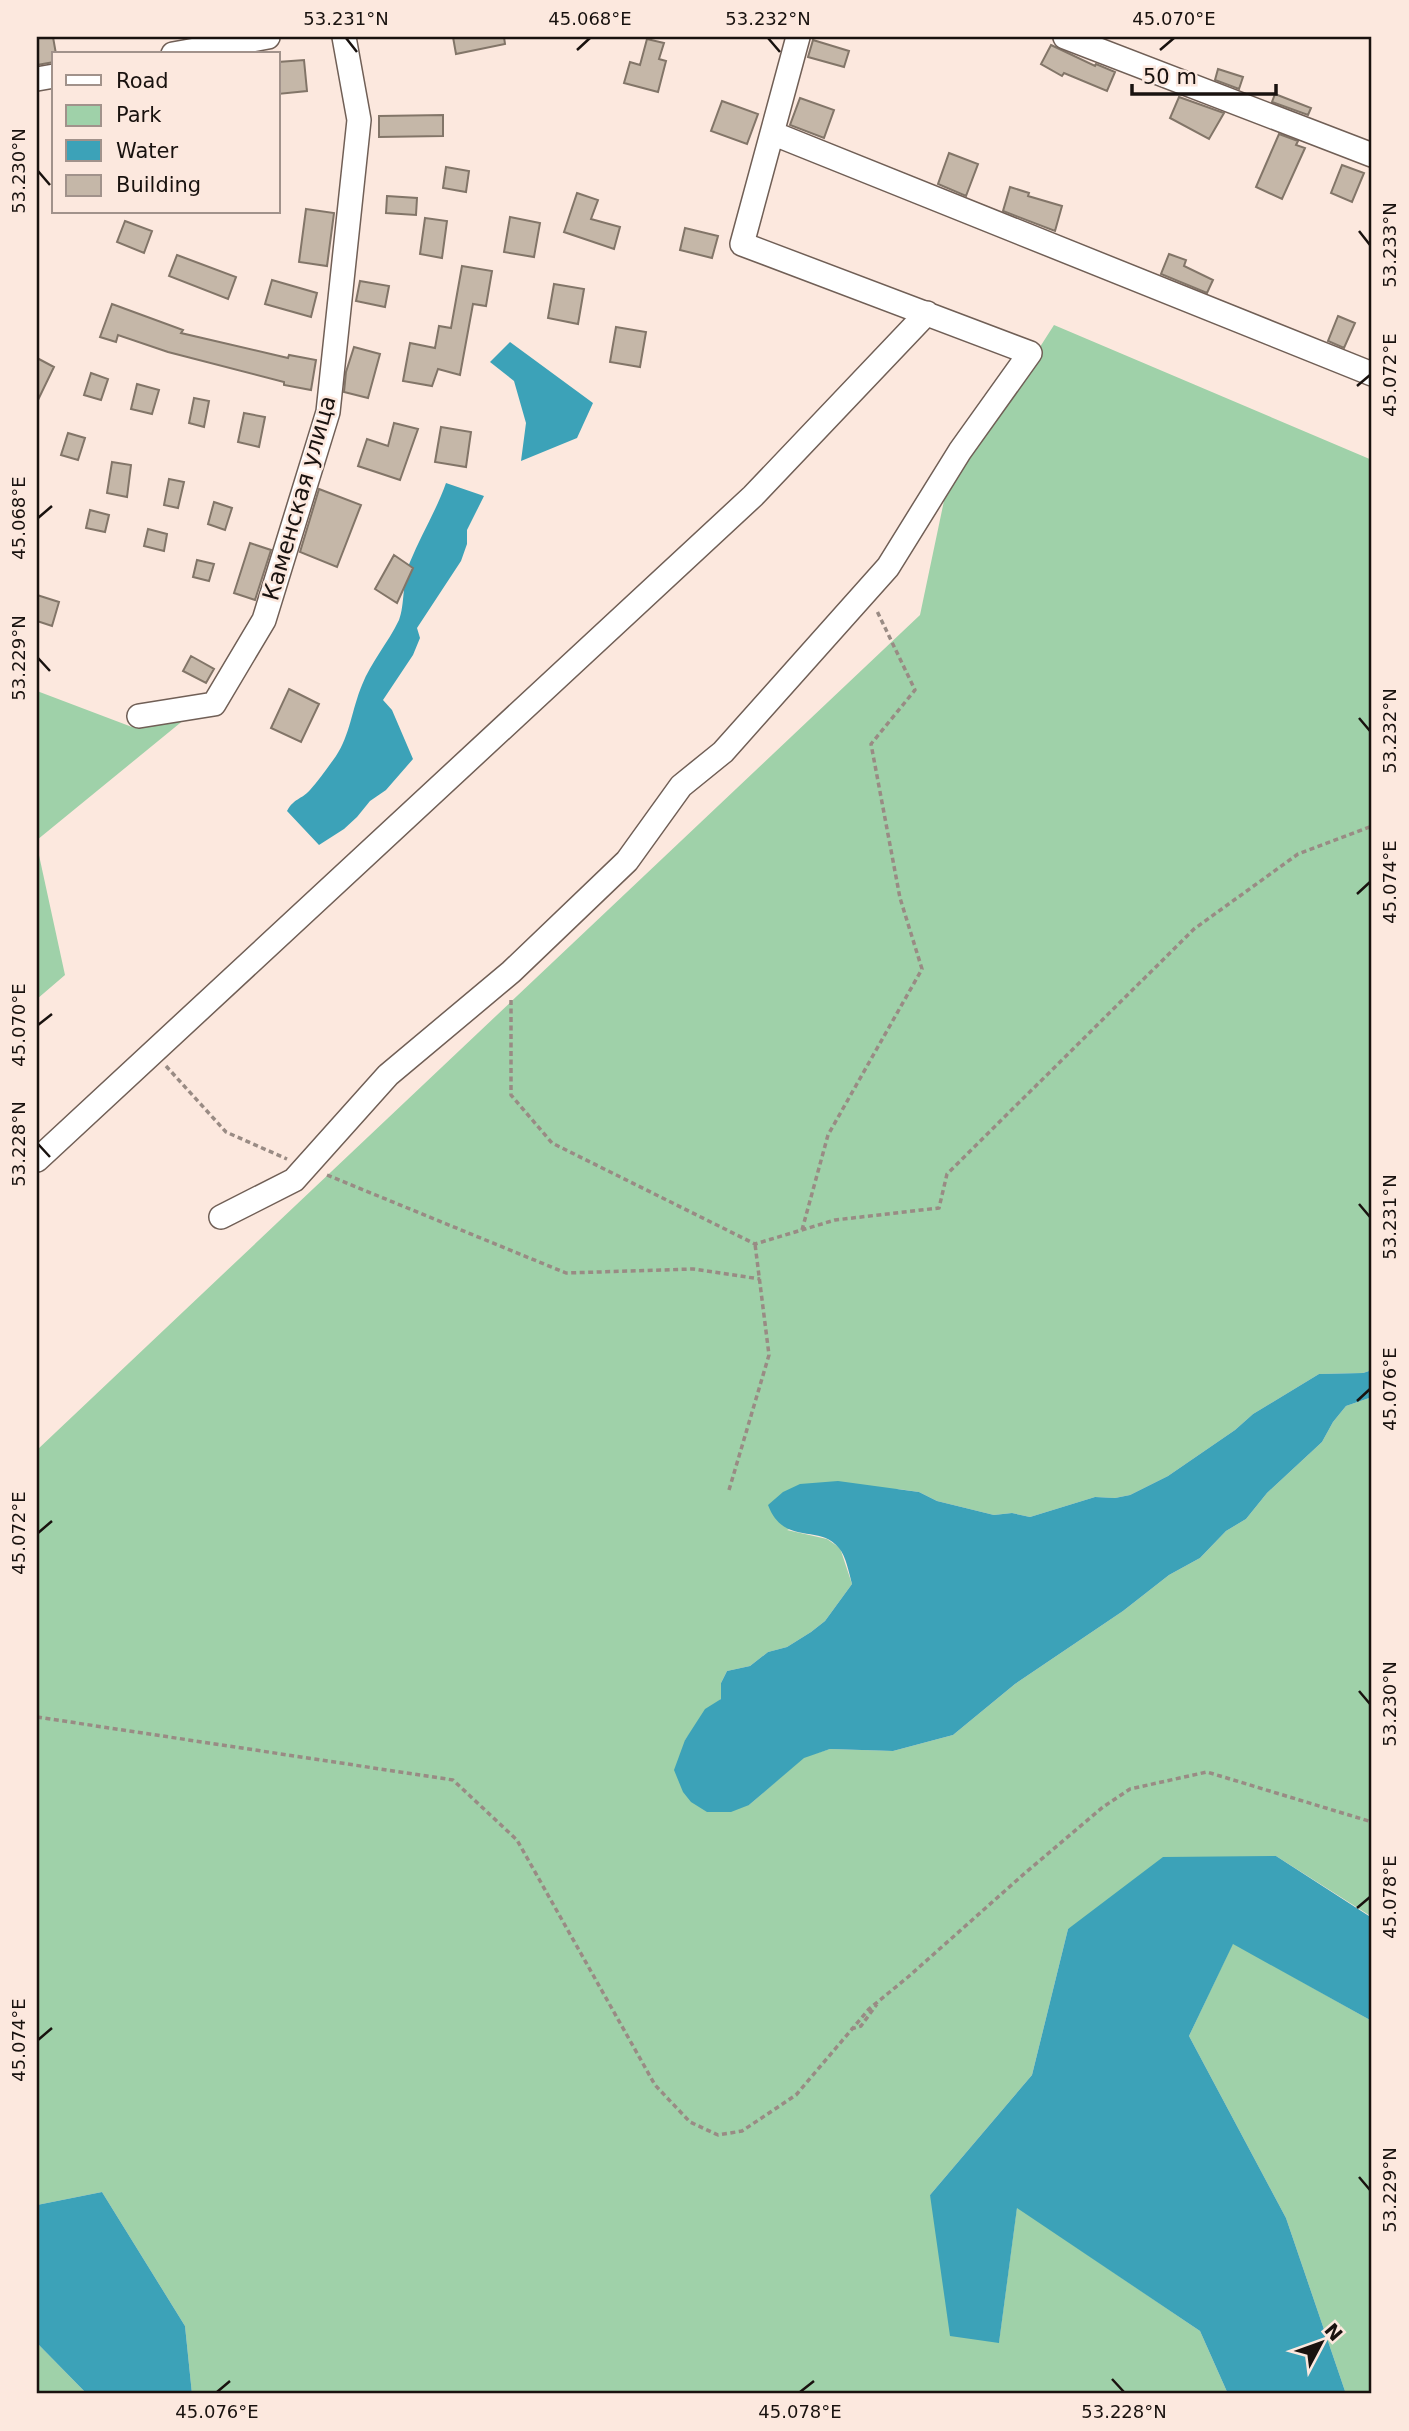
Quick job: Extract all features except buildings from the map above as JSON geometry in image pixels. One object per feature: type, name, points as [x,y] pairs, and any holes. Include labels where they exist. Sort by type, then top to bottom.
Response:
[{"type":"street","points":[[184,52],[268,37]]},
{"type":"street","name":"Каменская улица","points":[[139,716],[214,704],[264,620],[328,412],[359,120],[344,37]]},
{"type":"street","points":[[221,1217],[294,1180],[388,1075],[511,972],[627,861],[681,786],[723,752],[888,567],[961,451],[1030,353],[742,244],[798,37]]},
{"type":"street","points":[[1065,37],[1372,155]]},
{"type":"street","points":[[772,132],[1372,374]]},
{"type":"street","points":[[37,1160],[752,496],[927,313]]},
{"type":"path","points":[[802,1230],[828,1135],[922,969],[900,898],[870,744],[915,690],[867,591]]},
{"type":"path","points":[[511,972],[511,1096],[552,1143],[755,1244],[835,1220],[939,1208],[947,1174],[1195,929],[1298,854],[1372,826]]},
{"type":"path","points":[[152,1052],[226,1132],[566,1273],[693,1269],[760,1279]]},
{"type":"path","points":[[729,1490],[769,1355],[755,1244]]},
{"type":"path","points":[[37,1717],[453,1780],[517,1840],[655,2085],[690,2122],[718,2135],[743,2131],[796,2095],[850,2030],[878,2002],[1044,1857],[1130,1789],[1207,1772],[1372,1822]]},
{"type":"path","points":[[850,2030],[862,2026],[878,2002]]},
{"type":"green space","points":[[1054,325],[1372,460],[1372,1370],[1363,1373],[1319,1374],[1253,1414],[1235,1430],[1168,1476],[1130,1495],[1115,1498],[1095,1497],[1030,1517],[1012,1513],[994,1515],[937,1501],[919,1492],[898,1489],[787,1530],[827,1539],[840,1548],[852,1584],[825,1621],[811,1632],[787,1647],[768,1652],[750,1666],[727,1671],[721,1683],[721,1699],[685,1740],[749,1805],[804,1757],[830,1749],[893,1751],[953,1735],[1015,1684],[1123,1611],[1169,1575],[1200,1558],[1226,1531],[1246,1519],[1267,1493],[1322,1442],[1346,1406],[1372,1397],[1372,1917],[1276,1856],[1068,1929],[1032,2075],[930,2195],[999,2342],[1017,2207],[1200,2331],[1228,2394],[192,2394],[185,2326],[102,2192],[37,2205],[37,1450],[920,615],[945,496]]},
{"type":"green space","points":[[37,691],[132,727],[185,719],[37,840]]},
{"type":"green space","points":[[37,846],[65,975],[37,999]]},
{"type":"green space","points":[[1233,1943],[1370,2020],[1372,2025],[1372,2394],[1346,2394],[1286,2218],[1189,2036]]},
{"type":"green space","points":[[37,2343],[87,2394],[37,2394]]},
{"type":"water","points":[[510,342],[593,403],[577,438],[521,461],[526,423],[514,381],[490,362]]},
{"type":"water","points":[[446,483],[484,496],[467,530],[467,544],[461,561],[417,628],[420,638],[413,655],[383,700],[392,710],[413,759],[386,790],[370,801],[344,829],[319,845],[287,811],[313,786],[341,748],[366,677],[399,620],[407,569]]},
{"type":"water","points":[[1372,1370],[1372,1397],[1346,1406],[1322,1442],[1267,1493],[1246,1519],[1226,1531],[1200,1558],[1169,1575],[1123,1611],[1015,1684],[953,1735],[893,1751],[830,1749],[804,1758],[749,1805],[731,1812],[707,1812],[691,1802],[683,1792],[674,1770],[685,1740],[705,1709],[721,1699],[721,1683],[727,1671],[750,1666],[768,1652],[787,1647],[811,1632],[825,1621],[852,1584],[844,1555],[831,1541],[792,1530],[775,1518],[768,1505],[783,1492],[800,1484],[838,1481],[919,1492],[937,1501],[994,1515],[1012,1513],[1030,1517],[1095,1497],[1115,1498],[1130,1495],[1168,1476],[1235,1430],[1253,1414],[1319,1374],[1363,1373]]},
{"type":"water","points":[[1276,1856],[1372,1918],[1372,2025],[1370,2020],[1233,1944],[1189,2036],[1286,2218],[1346,2394],[1228,2394],[1200,2331],[1017,2208],[999,2343],[950,2336],[930,2195],[1032,2075],[1068,1929],[1163,1857]]},
{"type":"water","points":[[102,2192],[185,2326],[192,2394],[87,2394],[37,2343],[37,2205]]}]
